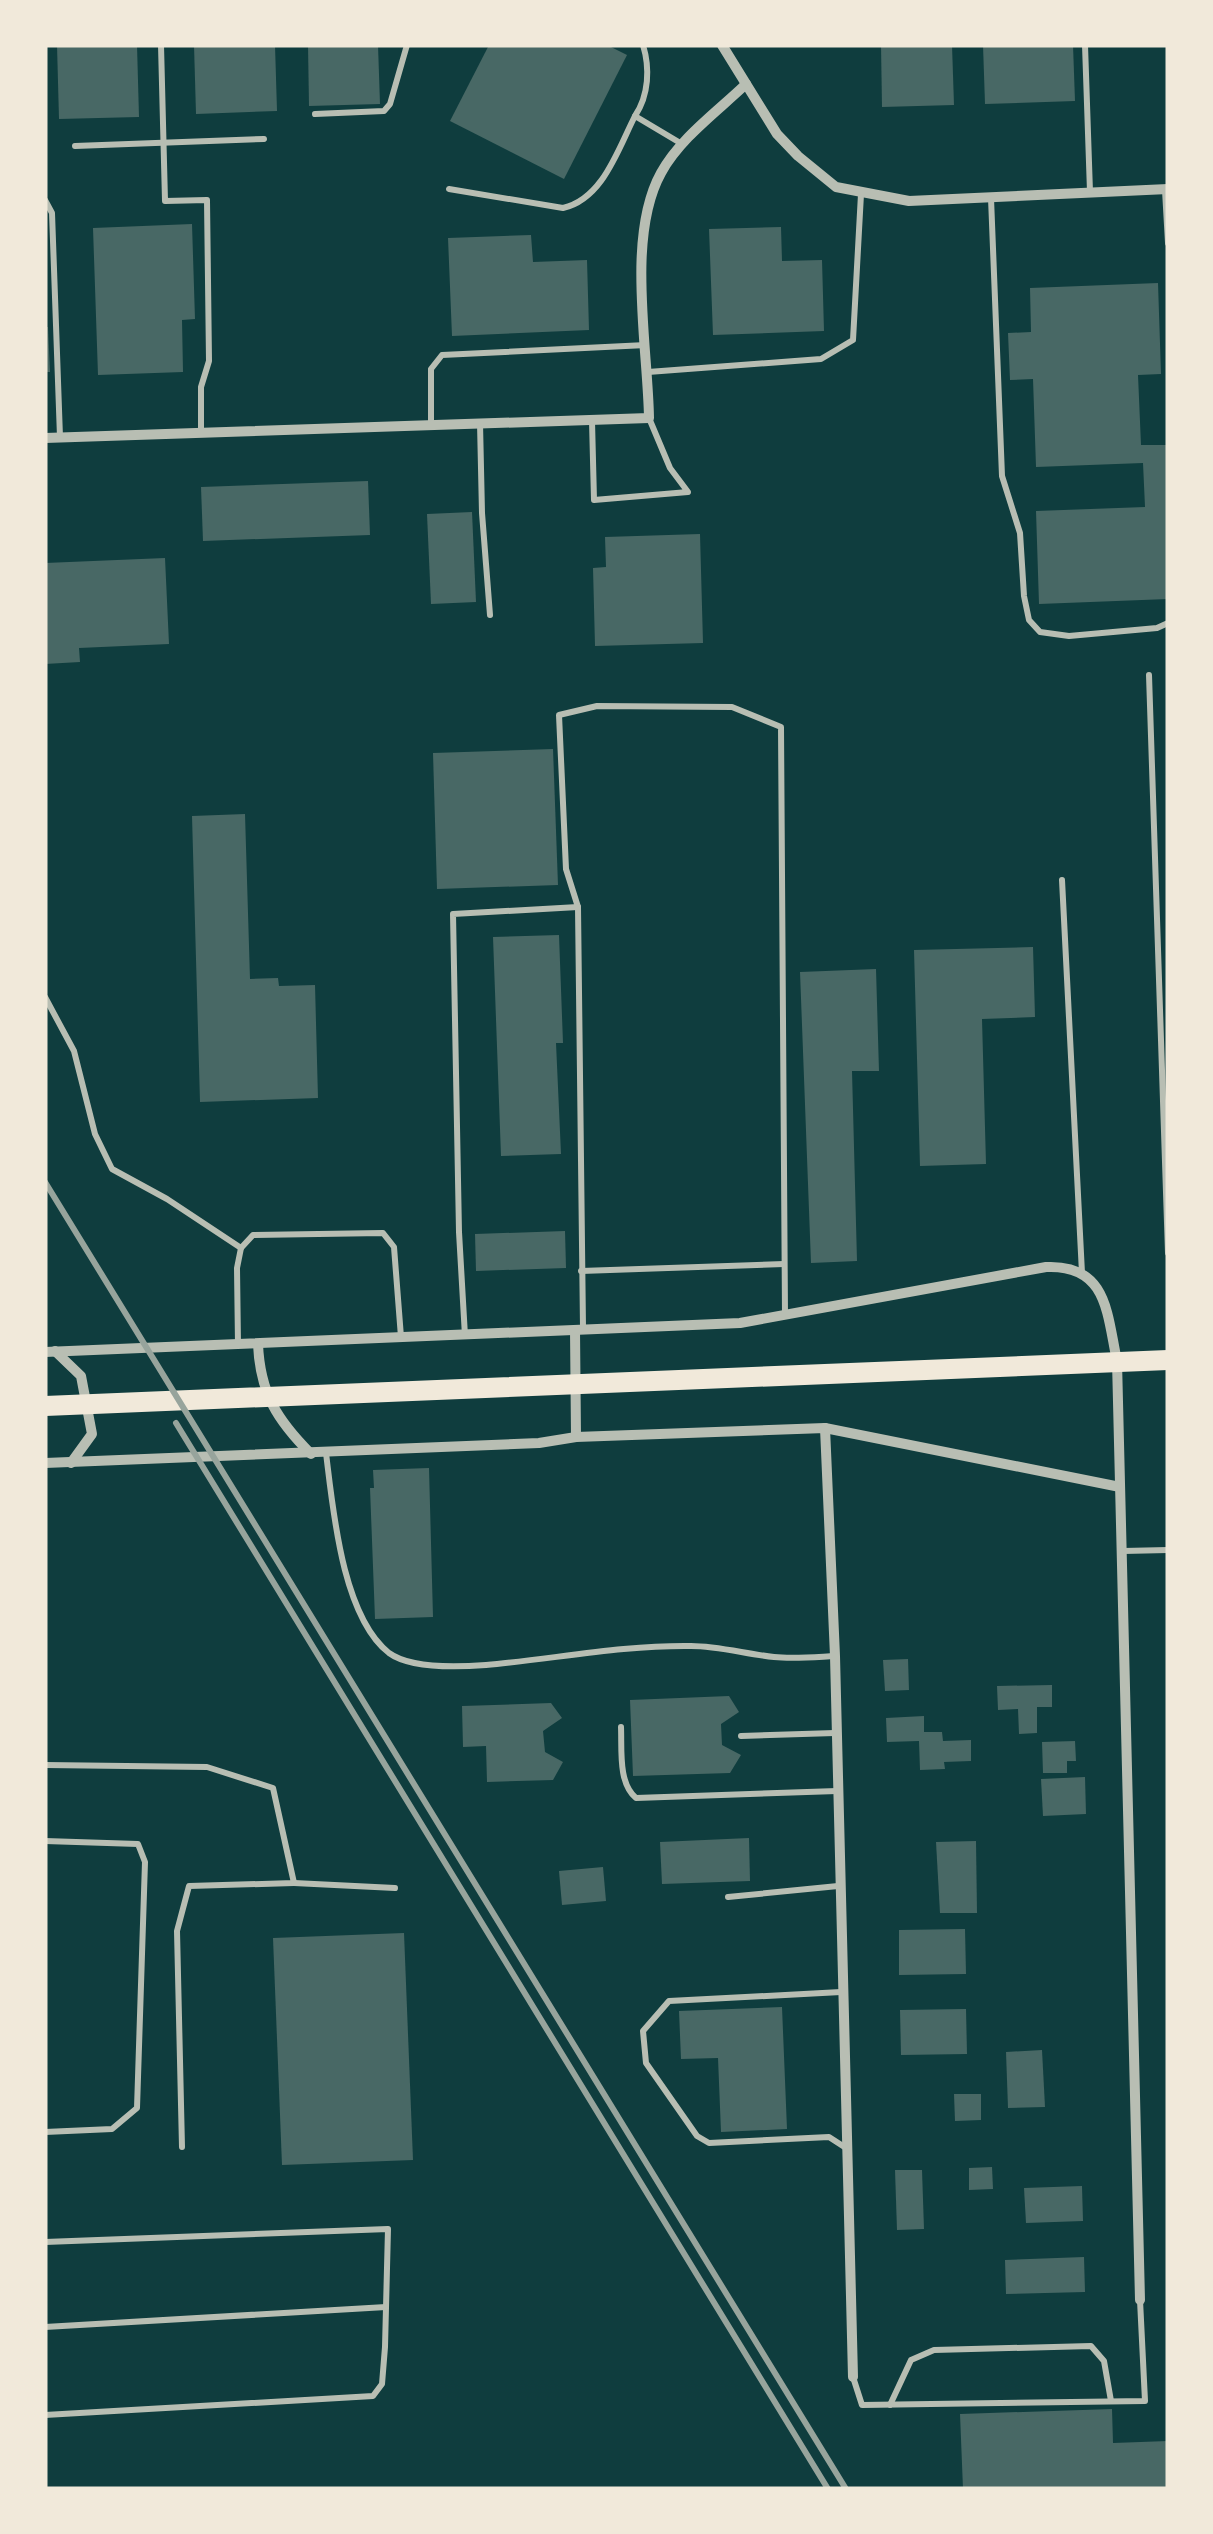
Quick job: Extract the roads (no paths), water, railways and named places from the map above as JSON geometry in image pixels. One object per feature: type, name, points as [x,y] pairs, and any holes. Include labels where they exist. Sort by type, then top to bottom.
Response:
[{"type":"main road","points":[[45,1406],[1168,1360]]},
{"type":"street","points":[[722,45],[777,134],[836,187],[909,200],[1166,190]]},
{"type":"street","points":[[45,438],[649,418],[642,273],[652,193],[682,145],[746,84]]},
{"type":"street","points":[[50,1352],[740,1323],[1046,1267],[1082,1274],[1098,1287],[1118,1361],[1140,2300]]},
{"type":"street","points":[[576,1437],[579,1330]]},
{"type":"street","points":[[258,1344],[260,1376],[282,1426],[311,1454]]},
{"type":"street","points":[[50,1352],[81,1376],[92,1434],[71,1462]]},
{"type":"street","points":[[45,1463],[326,1454],[540,1443],[576,1437],[825,1428],[1120,1487]]},
{"type":"street","points":[[825,1428],[835,1656],[852,2378]]},
{"type":"lane","points":[[161,45],[165,201],[206,200],[210,361],[200,387],[201,432]]},
{"type":"lane","points":[[315,114],[384,111],[390,104],[407,45]]},
{"type":"lane","points":[[449,189],[563,208],[577,205],[598,187],[642,106],[650,65],[643,45]]},
{"type":"lane","points":[[1085,45],[1090,193]]},
{"type":"lane","points":[[636,116],[682,145]]},
{"type":"lane","points":[[75,146],[264,139]]},
{"type":"lane","points":[[1166,190],[1168,243]]},
{"type":"lane","points":[[648,372],[821,359],[853,340],[861,194]]},
{"type":"lane","points":[[991,197],[1002,476],[1020,533],[1029,620],[1040,632],[1069,636],[1157,628],[1168,622]]},
{"type":"lane","points":[[45,200],[52,212],[60,437]]},
{"type":"lane","points":[[431,424],[431,368],[442,355],[646,345]]},
{"type":"lane","points":[[592,420],[594,500],[688,492],[670,468],[649,418]]},
{"type":"lane","points":[[480,422],[490,615]]},
{"type":"lane","points":[[1149,676],[1168,1252]]},
{"type":"lane","points":[[579,1330],[578,907],[566,869],[559,715],[597,706],[732,706],[780,727],[785,1315]]},
{"type":"lane","points":[[1062,880],[1082,1274]]},
{"type":"lane","points":[[465,1336],[459,1232],[454,914],[578,907]]},
{"type":"lane","points":[[45,997],[74,1051],[95,1134],[112,1169],[241,1248]]},
{"type":"lane","points":[[238,1345],[237,1268],[241,1248],[254,1235],[383,1232],[394,1247],[402,1339]]},
{"type":"lane","points":[[581,1270],[784,1264]]},
{"type":"lane","points":[[326,1454],[337,1546],[355,1598],[376,1639],[392,1655],[458,1668],[608,1650],[693,1646],[778,1657],[835,1656]]},
{"type":"lane","points":[[1122,1552],[1168,1550]]},
{"type":"lane","points":[[621,1727],[624,1773],[628,1791],[636,1798],[837,1791]]},
{"type":"lane","points":[[741,1736],[836,1733]]},
{"type":"lane","points":[[45,1765],[207,1767],[274,1788],[294,1883]]},
{"type":"lane","points":[[45,1841],[138,1844],[145,1862],[138,2108],[112,2129],[45,2132]]},
{"type":"lane","points":[[182,2147],[177,1931],[189,1886],[294,1883],[396,1888]]},
{"type":"lane","points":[[728,1897],[838,1886]]},
{"type":"lane","points":[[842,1992],[669,2000],[643,2032],[646,2062],[696,2136],[709,2143],[829,2137],[846,2148]]},
{"type":"lane","points":[[45,2242],[388,2229],[382,2384],[372,2396],[45,2415]]},
{"type":"lane","points":[[852,2378],[862,2405],[1145,2401],[1140,2300]]},
{"type":"lane","points":[[45,2326],[386,2307]]},
{"type":"lane","points":[[890,2405],[912,2360],[934,2350],[1091,2346],[1104,2361],[1111,2402]]},
{"type":"railway","points":[[45,1182],[846,2489]]},
{"type":"railway","points":[[176,1423],[828,2489]]}]
